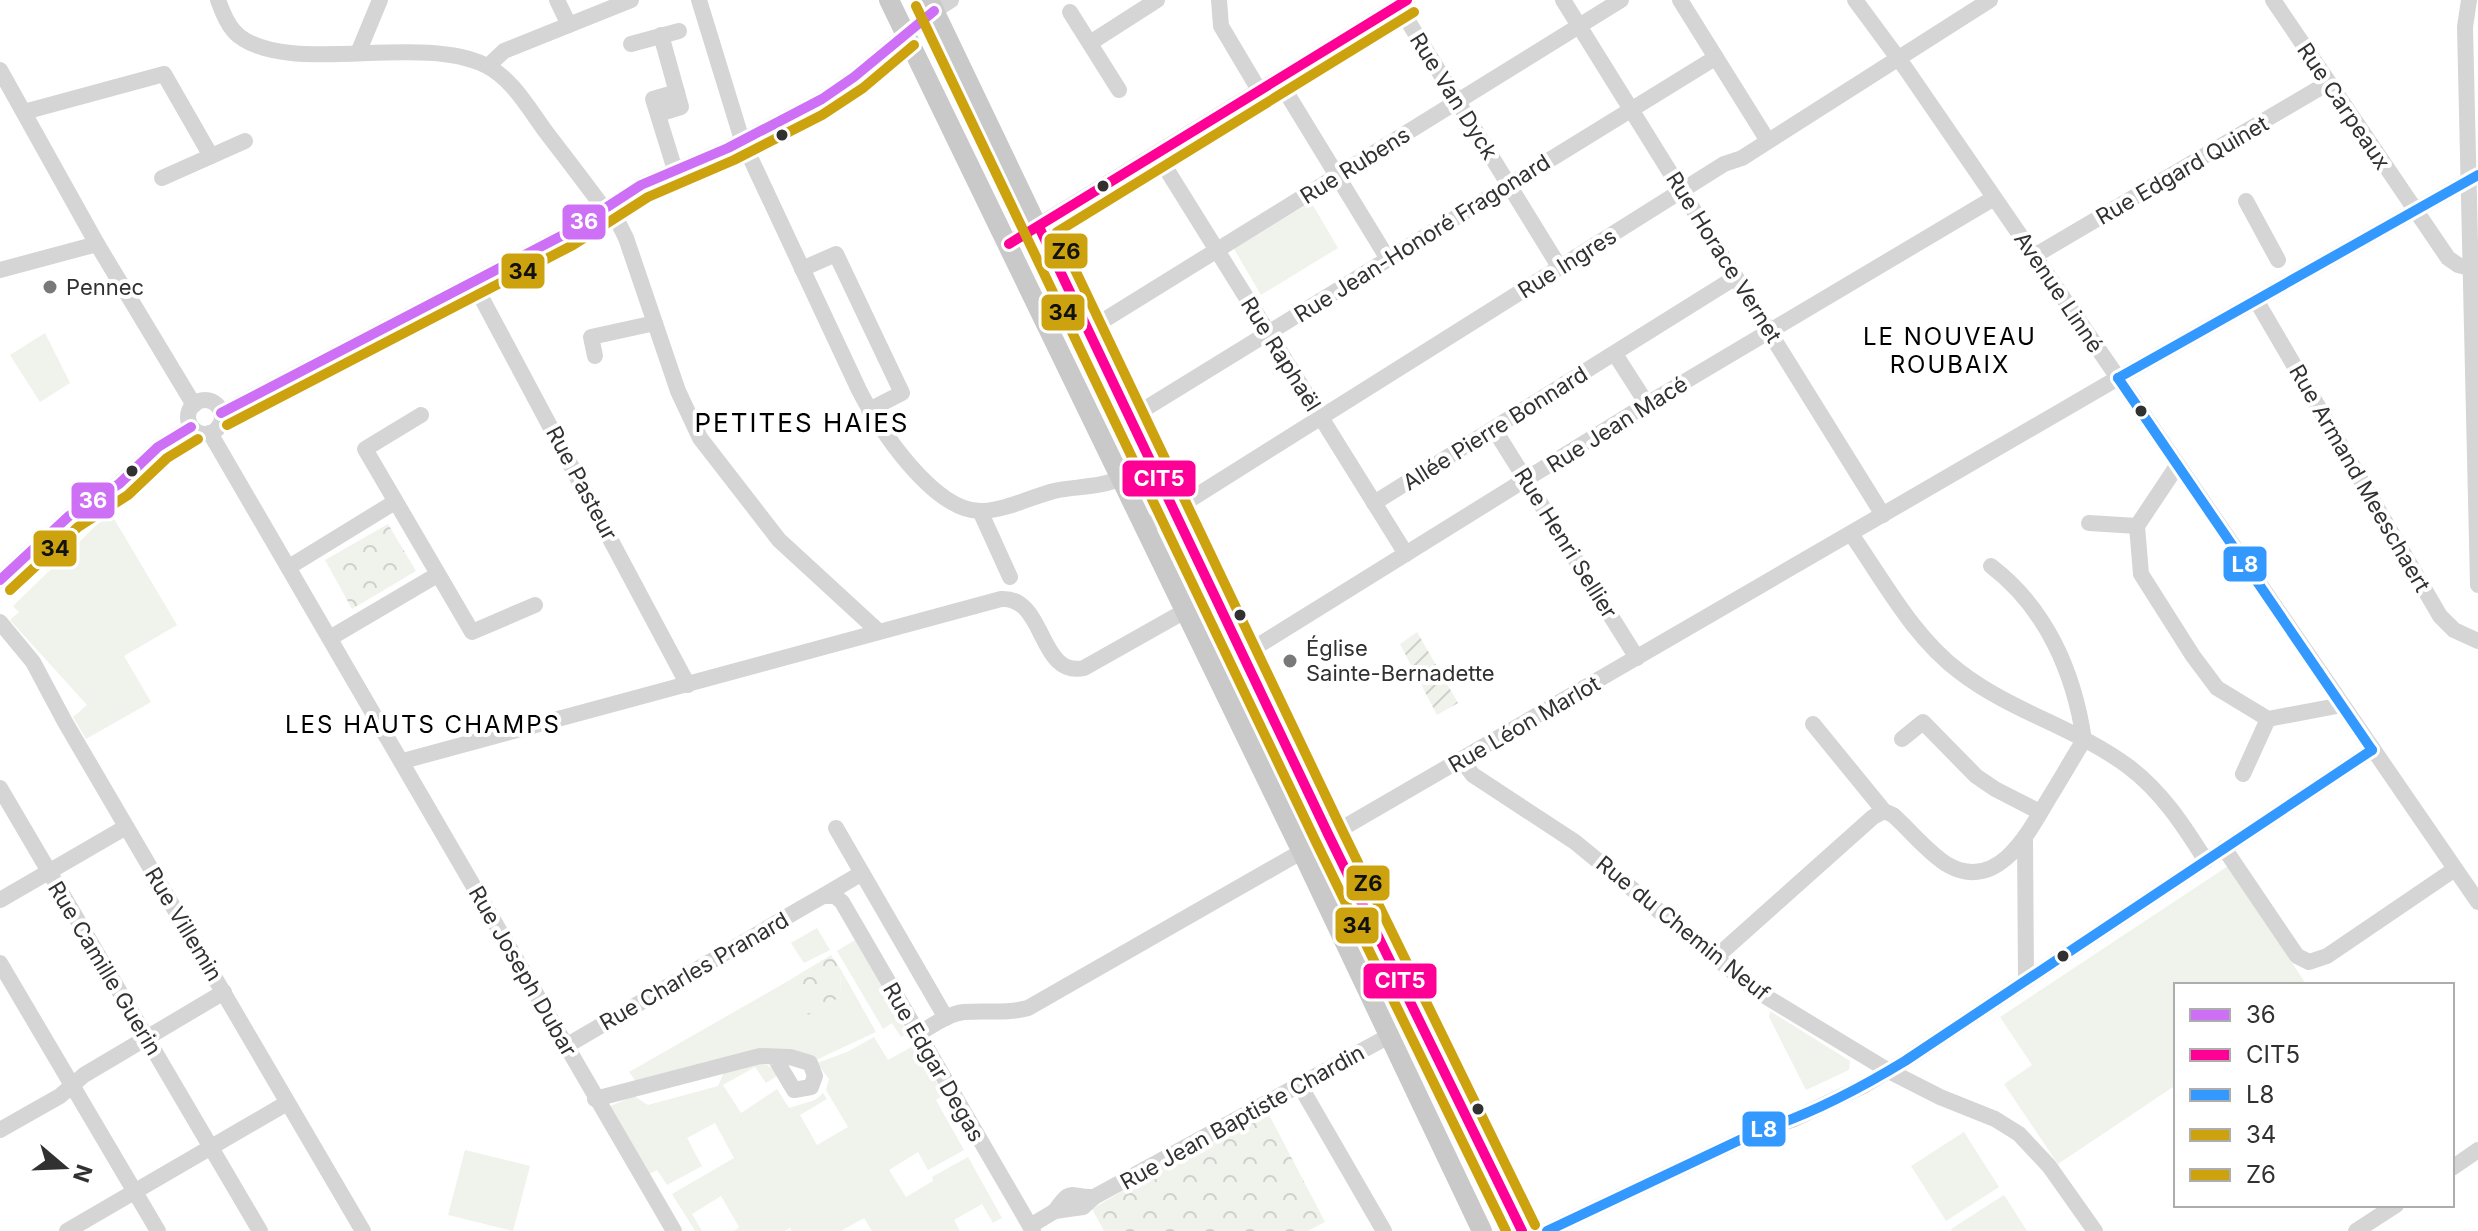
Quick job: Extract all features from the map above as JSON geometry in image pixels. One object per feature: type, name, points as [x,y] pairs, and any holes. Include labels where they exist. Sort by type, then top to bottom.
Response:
[{"type":"main road","points":[[889,0],[1482,1231]]},
{"type":"main road","points":[[938,4],[1174,512],[1522,1231]]},
{"type":"street","points":[[358,53],[380,0]]},
{"type":"street","points":[[557,0],[569,25]]},
{"type":"street","points":[[488,66],[499,54],[569,25],[606,5],[631,0]]},
{"type":"street","points":[[699,0],[742,140],[869,410],[886,436],[940,496],[956,506],[980,511],[1121,478]]},
{"type":"street","points":[[1090,43],[1157,0]]},
{"type":"street","points":[[1219,0],[1221,26],[1259,90]]},
{"type":"street","name":"Rue Horace Vernet","points":[[1563,0],[1883,515]]},
{"type":"street","name":"Rue Rubens","points":[[1088,330],[1621,0]]},
{"type":"street","points":[[1680,0],[1768,141]]},
{"type":"street","name":"Avenue Linné","points":[[1855,0],[1898,58],[2478,902]]},
{"type":"street","name":"Rue Ingres","points":[[1145,528],[1990,0]]},
{"type":"street","name":"Rue Carpeaux","points":[[2273,0],[2414,211],[2451,261],[2470,268]]},
{"type":"street","points":[[2469,0],[2465,27],[2473,178],[2470,268],[2478,585]]},
{"type":"street","points":[[220,1],[234,31],[261,46],[294,53],[443,54],[488,66],[511,86],[607,208],[626,238],[686,413],[705,446],[779,540],[878,631]]},
{"type":"street","points":[[1008,244],[1402,3]]},
{"type":"street","name":"Rue Van Dyck","points":[[1402,3],[1457,101],[1560,268]]},
{"type":"street","points":[[221,413],[473,282],[607,208],[634,188],[742,140],[822,99],[938,4]]},
{"type":"street","points":[[1070,12],[1119,90]]},
{"type":"street","points":[[631,44],[679,31]]},
{"type":"street","points":[[661,35],[681,107],[658,114],[675,170]]},
{"type":"street","name":"Rue Jean-Honoré Fragonard","points":[[1130,418],[1715,58]]},
{"type":"street","points":[[0,70],[97,244],[194,405]]},
{"type":"street","points":[[24,112],[164,74],[211,156]]},
{"type":"street","points":[[1278,79],[1388,259]]},
{"type":"street","name":"Rue Edgard Quinet","points":[[2034,256],[2328,83]]},
{"type":"street","points":[[162,178],[245,141]]},
{"type":"street","name":"Rue Raphaël","points":[[1157,154],[1406,554]]},
{"type":"street","name":"Rue Léon Marlot","points":[[918,1034],[963,1012],[1013,1012],[1028,1008],[2256,300],[2285,271],[2414,211],[2473,178]]},
{"type":"street","name":"Rue Jean Macé","points":[[1243,655],[1647,404],[1994,198]]},
{"type":"street","points":[[2246,201],[2285,271]]},
{"type":"street","points":[[0,270],[97,244]]},
{"type":"street","points":[[802,269],[836,254],[902,393],[869,410]]},
{"type":"street","name":"Allée Pierre Bonnard","points":[[1374,503],[1736,277]]},
{"type":"street","name":"Rue Pasteur","points":[[473,282],[688,685]]},
{"type":"street","name":"Rue Armand Meeschaert","points":[[2256,300],[2440,616],[2454,630],[2478,641]]},
{"type":"street","points":[[595,356],[591,337],[655,323]]},
{"type":"street","points":[[1615,354],[1647,404]]},
{"type":"street","points":[[209,401],[221,413],[220,424],[210,433],[199,433],[191,427],[188,414],[194,405],[209,401]]},
{"type":"street","points":[[421,415],[365,449],[437,575],[472,632],[535,605]]},
{"type":"street","points":[[0,580],[69,516],[119,484],[158,447],[191,427]]},
{"type":"street","name":"Rue Henri Sellier","points":[[1494,429],[1637,658]]},
{"type":"street","name":"Rue Joseph Dubar","points":[[210,433],[674,1231]]},
{"type":"street","points":[[2177,466],[2137,526],[2141,574],[2193,656],[2217,688],[2268,719],[2342,705]]},
{"type":"street","points":[[289,567],[395,502]]},
{"type":"street","points":[[980,511],[1010,577]]},
{"type":"street","points":[[2089,523],[2137,526]]},
{"type":"street","points":[[1851,534],[1917,629],[1943,658],[1992,693],[2122,762],[2169,805],[2206,861]]},
{"type":"street","points":[[1813,724],[1884,811],[1893,815],[1948,865],[1967,871],[1993,867],[2012,854],[2025,838],[2084,740],[2079,714],[2055,641],[2021,591],[1991,566]]},
{"type":"street","points":[[330,638],[437,575]]},
{"type":"street","points":[[403,761],[1001,599],[1011,599],[1027,608],[1057,661],[1077,669],[1084,668],[1185,611]]},
{"type":"street","name":"Rue Villemin","points":[[0,622],[33,662],[363,1231]]},
{"type":"street","points":[[2243,774],[2268,719]]},
{"type":"street","points":[[1902,739],[1923,722],[1976,776],[2040,812]]},
{"type":"street","points":[[1547,1231],[1761,1130],[1792,1120],[1865,1085],[2372,750]]},
{"type":"street","name":"Rue du Chemin Neuf","points":[[1461,760],[1473,775],[1575,842],[1755,990],[1889,1071],[1940,1097],[1995,1119],[2019,1134],[2049,1166],[2095,1231]]},
{"type":"street","name":"Rue Camille Guerin","points":[[0,788],[260,1231]]},
{"type":"street","points":[[1715,958],[1873,817],[1884,811]]},
{"type":"street","points":[[0,900],[126,827]]},
{"type":"street","name":"Rue Edgar Degas","points":[[836,828],[946,1018]]},
{"type":"street","points":[[2025,838],[2026,981]]},
{"type":"street","points":[[2224,848],[2297,956],[2309,962],[2327,956],[2455,869]]},
{"type":"street","name":"Rue Charles Pranard","points":[[566,1046],[828,896],[862,873]]},
{"type":"street","name":"Rue Edgar Degas","points":[[828,896],[842,902],[1031,1228]]},
{"type":"street","points":[[0,963],[158,1231]]},
{"type":"street","points":[[0,1130],[60,1096],[71,1084],[224,992]]},
{"type":"street","name":"Rue Jean Baptiste Chardin","points":[[1031,1228],[1055,1211],[1083,1207],[1094,1197],[1389,1036]]},
{"type":"street","points":[[595,1099],[755,1057],[775,1058]]},
{"type":"street","points":[[1299,1084],[1384,1231]]},
{"type":"street","points":[[67,1231],[287,1103]]},
{"type":"street","points":[[2454,1167],[2478,1150]]},
{"type":"street","points":[[2356,1231],[2393,1207]]},
{"type":"green space","points":[[1311,202],[1338,248],[1261,295],[1234,249]]},
{"type":"green space","points":[[45,333],[70,383],[40,402],[10,355]]},
{"type":"green space","points":[[110,512],[177,625],[124,656],[151,702],[86,739],[73,717],[87,705],[10,620],[19,612],[13,606]]},
{"type":"green space","points":[[388,524],[416,571],[352,609],[325,560]]},
{"type":"green space","points":[[1417,632],[1458,703],[1437,715],[1400,644]]},
{"type":"green space","points":[[2228,866],[2305,983],[2174,983],[2174,1086],[2058,1164],[2004,1084],[2032,1065],[2000,1017]]},
{"type":"green space","points":[[817,928],[830,950],[804,963],[791,943]]},
{"type":"green space","points":[[855,940],[908,1033],[901,1037],[892,1023],[883,1029],[837,951]]},
{"type":"green space","points":[[832,954],[876,1032],[814,1061],[804,1055],[637,1083],[629,1072],[788,981],[809,1014],[840,997],[841,970]]},
{"type":"green space","points":[[831,955],[841,970],[840,997],[808,1015],[788,981]]},
{"type":"green space","points":[[1770,1011],[1850,1061],[1849,1070],[1806,1090],[1769,1017]]},
{"type":"green space","points":[[874,1037],[888,1060],[915,1045],[944,1095],[936,1100],[964,1150],[928,1170],[918,1152],[889,1170],[906,1197],[933,1181],[932,1177],[968,1157],[1002,1218],[993,1223],[982,1204],[954,1220],[960,1231],[872,1231],[864,1218],[841,1231],[792,1231],[790,1228],[784,1231],[734,1231],[739,1227],[721,1196],[692,1214],[702,1231],[695,1231],[672,1194],[734,1158],[715,1123],[687,1138],[702,1166],[667,1185],[657,1170],[649,1174],[608,1107],[634,1096],[648,1105],[718,1086],[724,1072],[759,1063],[780,1074],[766,1083],[755,1067],[723,1085],[741,1113],[777,1089],[789,1108],[815,1100],[823,1093],[827,1099],[800,1115],[817,1145],[848,1127],[826,1090],[829,1079],[817,1063],[847,1052]]},
{"type":"green space","points":[[1265,1107],[1325,1222],[1308,1231],[1104,1231],[1092,1209]]},
{"type":"green space","points":[[1964,1132],[1999,1187],[1946,1221],[1911,1166]]},
{"type":"green space","points":[[465,1150],[530,1166],[513,1231],[448,1215]]},
{"type":"green space","points":[[2004,1195],[2027,1231],[1952,1231],[1951,1229]]},
{"type":"transit line","name":"CIT5","points":[[1009,244],[1407,0]]},
{"type":"transit line","name":"34","points":[[916,6],[1506,1231]]},
{"type":"transit line","name":"36","points":[[221,413],[567,233],[641,185],[728,148],[822,99],[854,77],[934,11]]},
{"type":"transit line","name":"Z6","points":[[1414,12],[1057,232],[1342,830],[1535,1225]]},
{"type":"transit line","name":"34","points":[[227,425],[573,245],[648,197],[734,160],[822,115],[863,88],[914,45]]},
{"type":"transit line","name":"L8","points":[[2118,378],[2478,175]]},
{"type":"transit line","name":"CIT5","points":[[1039,227],[1329,836],[1522,1231]]},
{"type":"transit line","name":"L8","points":[[2118,378],[2372,750]]},
{"type":"transit line","name":"36","points":[[0,580],[69,516],[119,484],[158,447],[191,427]]},
{"type":"transit line","name":"34","points":[[10,590],[78,527],[128,495],[167,458],[198,439]]},
{"type":"transit line","name":"L8","points":[[1547,1231],[1761,1130],[1817,1109],[1888,1071],[2372,750]]},
{"type":"place","name":"Pennec","points":[[50,287]]},
{"type":"place","name":"Église Sainte-Bernadette","points":[[1290,661]]},
{"type":"district","name":"LE NOUVEAU ROUBAIX","points":[[1950,350]]},
{"type":"district","name":"PETITES HAIES","points":[[802,422]]},
{"type":"district","name":"LES HAUTS CHAMPS","points":[[423,724]]}]
